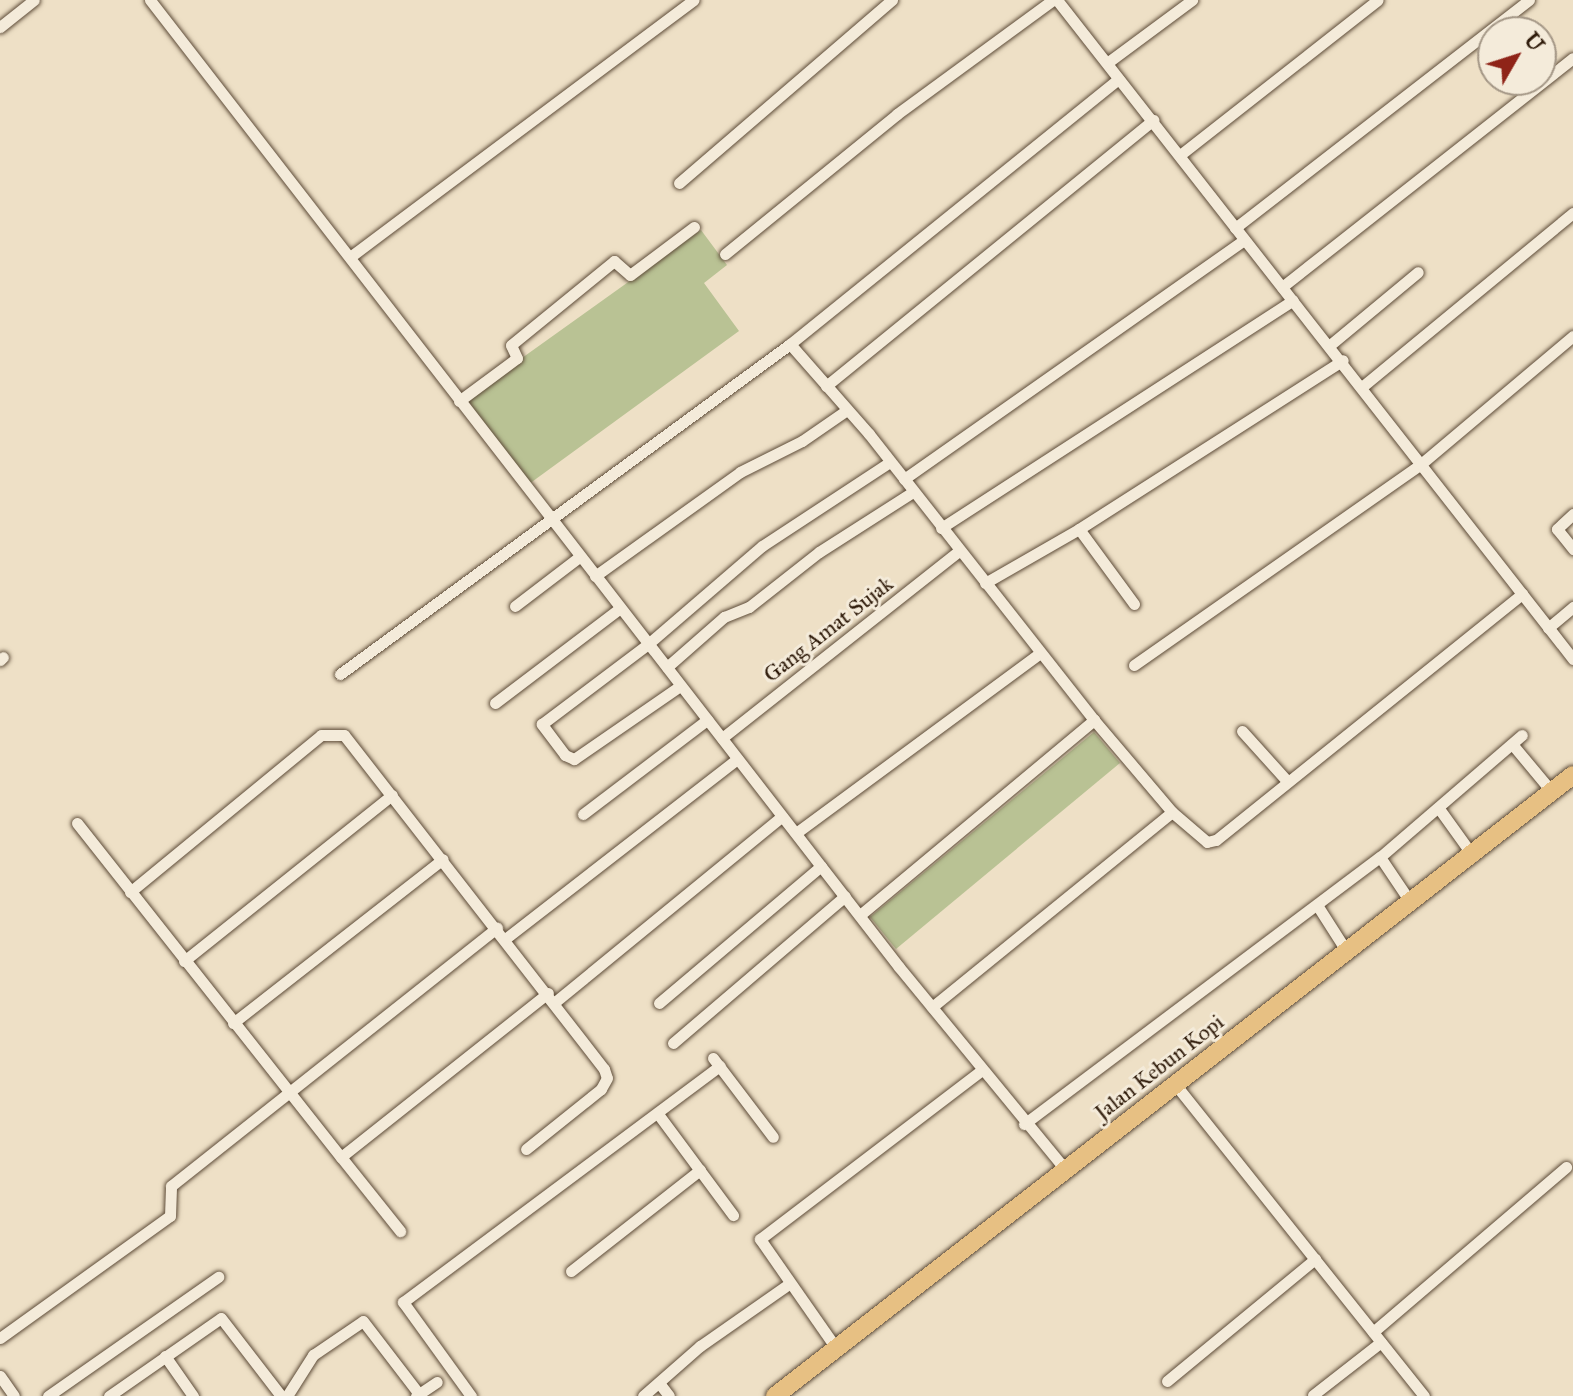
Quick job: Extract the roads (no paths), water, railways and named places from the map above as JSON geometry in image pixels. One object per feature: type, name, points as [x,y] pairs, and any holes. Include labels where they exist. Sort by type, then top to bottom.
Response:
[{"type":"main road","name":"Jalan Kebun Kopi","points":[[775,1396],[1473,856],[1573,775]]},
{"type":"street","points":[[0,27],[34,0]]},
{"type":"street","points":[[150,0],[550,521],[1024,1124],[1066,1170]]},
{"type":"street","points":[[350,257],[693,0]]},
{"type":"street","points":[[679,183],[892,0]]},
{"type":"street","points":[[725,254],[897,114],[1055,0],[1343,360],[1573,659]]},
{"type":"street","points":[[1107,63],[1192,0]]},
{"type":"street","points":[[1180,155],[1378,0]]},
{"type":"street","points":[[1235,228],[1529,0]]},
{"type":"street","points":[[1282,287],[1573,58]]},
{"type":"street","points":[[340,674],[790,344],[1119,79]]},
{"type":"street","points":[[826,386],[1153,120]]},
{"type":"street","points":[[1363,386],[1573,213]]},
{"type":"street","points":[[459,401],[517,358],[511,345],[614,261],[630,275],[694,227]]},
{"type":"street","points":[[904,479],[1244,240]]},
{"type":"street","points":[[1330,345],[1418,272]]},
{"type":"street","points":[[941,528],[1293,300]]},
{"type":"street","points":[[1134,665],[1421,464],[1573,336]]},
{"type":"street","points":[[790,344],[904,479],[1094,720],[1172,812],[1212,842],[1522,594]]},
{"type":"street","points":[[985,583],[1079,529],[1343,360]]},
{"type":"street","points":[[595,576],[740,472],[802,441],[847,410]]},
{"type":"street","points":[[680,686],[579,757],[570,758],[561,751],[542,724],[544,719],[648,644],[762,546],[890,462]]},
{"type":"street","points":[[667,667],[724,617],[749,607],[819,552],[913,492]]},
{"type":"street","points":[[1573,514],[1557,529],[1573,549]]},
{"type":"street","points":[[1079,529],[1134,604]]},
{"type":"street","name":"Gang Amat Sujak","points":[[722,738],[959,551]]},
{"type":"street","points":[[515,606],[579,557]]},
{"type":"street","points":[[1548,628],[1573,607]]},
{"type":"street","points":[[495,703],[620,608]]},
{"type":"street","points":[[796,833],[1039,654]]},
{"type":"street","points":[[583,814],[707,720]]},
{"type":"street","points":[[860,915],[1094,720]]},
{"type":"street","points":[[1242,731],[1287,781]]},
{"type":"street","points":[[130,892],[321,735],[344,735],[551,998],[607,1078],[601,1089],[526,1149]]},
{"type":"street","points":[[1024,1124],[1380,857],[1440,810],[1522,735]]},
{"type":"street","points":[[1512,744],[1552,792]]},
{"type":"street","points":[[505,939],[737,759]]},
{"type":"street","points":[[184,961],[392,795]]},
{"type":"street","points":[[1440,810],[1473,856]]},
{"type":"street","points":[[932,1007],[1172,812]]},
{"type":"street","points":[[341,1157],[551,998],[782,816]]},
{"type":"street","points":[[77,823],[286,1092],[400,1231]]},
{"type":"street","points":[[1380,857],[1411,903]]},
{"type":"street","points":[[233,1023],[443,859]]},
{"type":"street","points":[[659,1003],[821,866]]},
{"type":"street","points":[[673,1043],[845,896]]},
{"type":"street","points":[[1317,905],[1347,952]]},
{"type":"street","points":[[0,1338],[170,1216],[171,1186],[497,928]]},
{"type":"street","points":[[471,1396],[403,1302],[658,1114],[716,1062],[773,1137]]},
{"type":"street","points":[[836,1348],[789,1284],[761,1237],[982,1070]]},
{"type":"street","points":[[1175,1084],[1424,1396]]},
{"type":"street","points":[[658,1114],[733,1215]]},
{"type":"street","points":[[1373,1332],[1566,1167]]},
{"type":"street","points":[[571,1271],[700,1170]]},
{"type":"street","points":[[1167,1381],[1315,1259]]},
{"type":"street","points":[[48,1396],[218,1277]]},
{"type":"street","points":[[643,1396],[700,1346],[789,1284]]},
{"type":"street","points":[[109,1396],[221,1318],[284,1396],[313,1355],[363,1321],[418,1395],[437,1382]]},
{"type":"street","points":[[1313,1395],[1381,1342]]},
{"type":"street","points":[[165,1356],[193,1396]]},
{"type":"street","points":[[0,1376],[14,1396]]},
{"type":"street","points":[[659,1383],[669,1396]]}]
